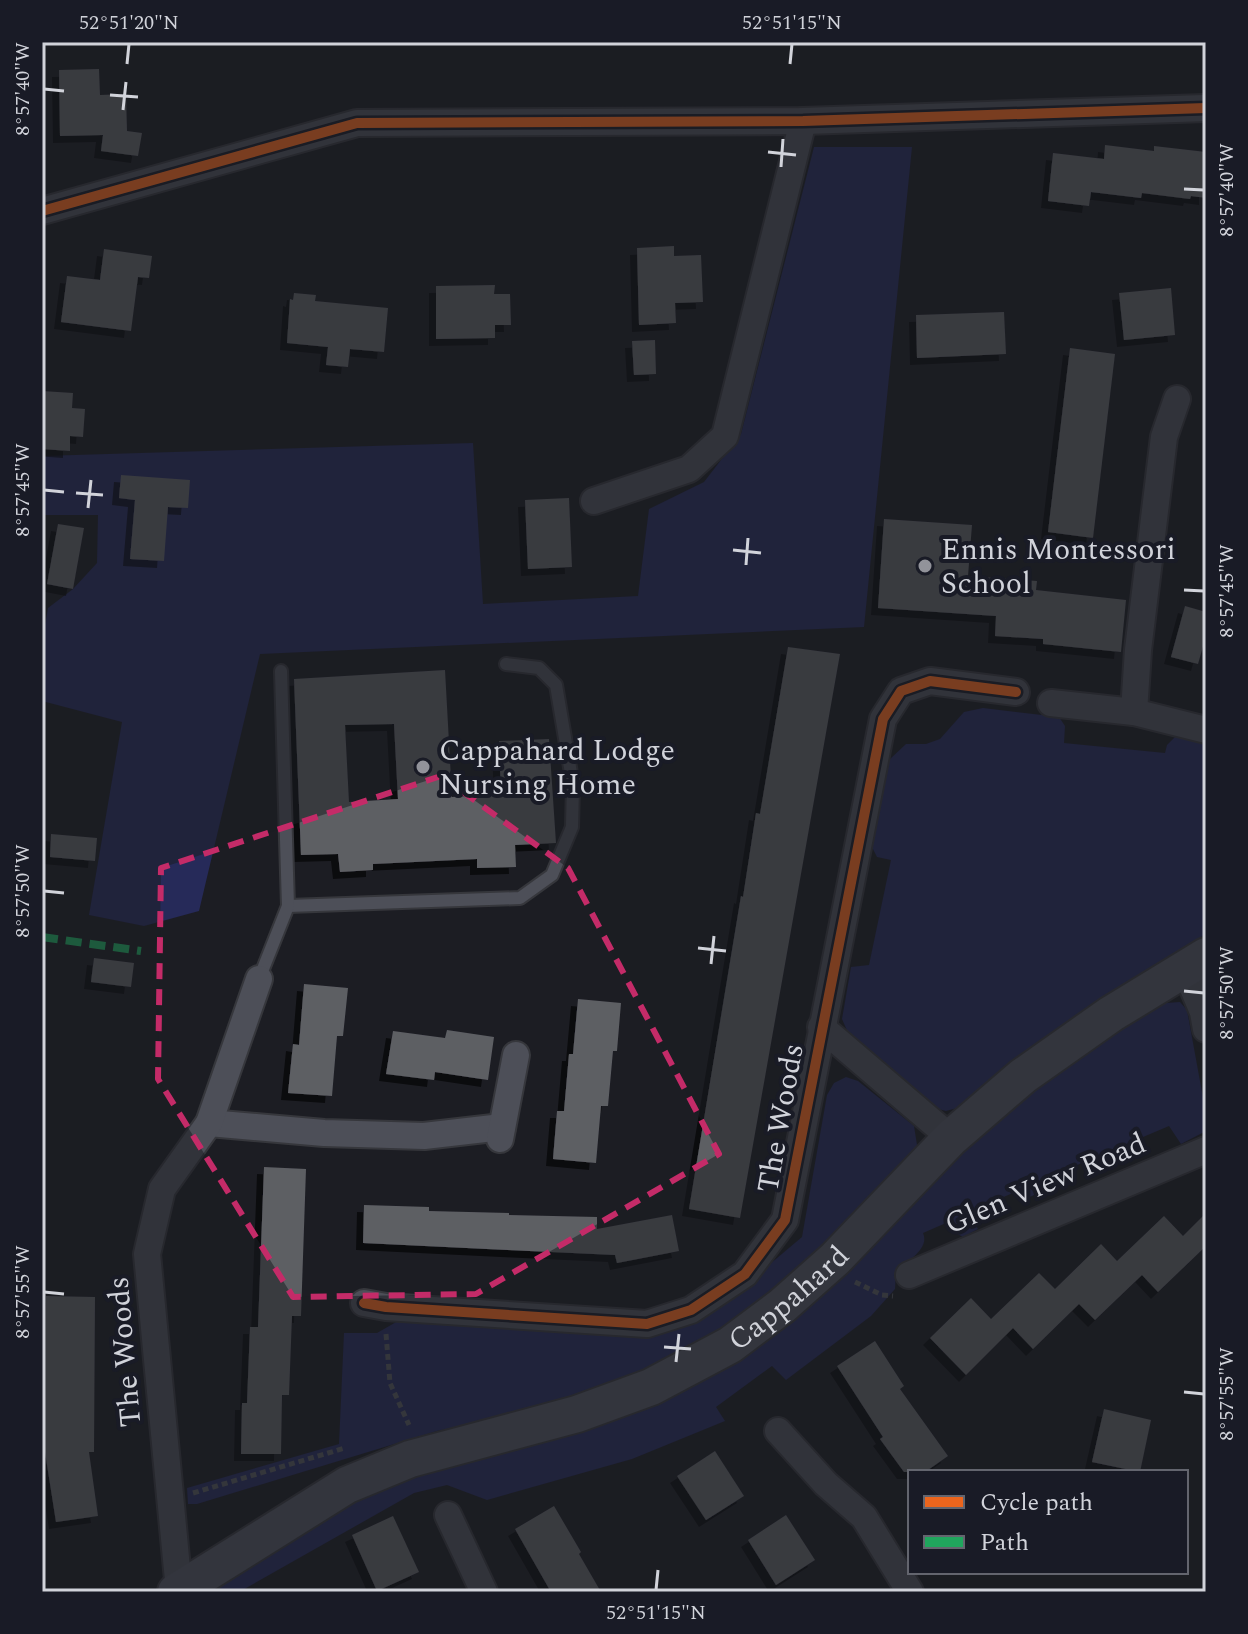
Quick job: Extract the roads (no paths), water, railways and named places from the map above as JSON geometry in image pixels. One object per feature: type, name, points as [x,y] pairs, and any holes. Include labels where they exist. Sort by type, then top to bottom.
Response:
[{"type":"main road","name":"Cappahard","points":[[178,1591],[347,1485],[410,1459],[577,1414],[651,1387],[730,1345],[782,1306],[835,1259],[951,1138],[1023,1076],[1111,1014],[1196,962]]},
{"type":"street","points":[[42,211],[357,123],[803,121],[1206,108]]},
{"type":"street","points":[[594,501],[689,469],[725,436],[803,121]]},
{"type":"street","points":[[1134,712],[1138,650],[1164,437],[1177,399]]},
{"type":"street","name":"The Woods","points":[[375,1305],[647,1324],[691,1310],[745,1274],[785,1220],[883,719],[901,691],[930,681],[1016,692]]},
{"type":"street","points":[[1051,703],[1134,712],[1206,730]]},
{"type":"street","points":[[1196,962],[1206,1029]]},
{"type":"street","name":"The Woods","points":[[178,1591],[147,1254],[162,1189],[209,1123],[259,979]]},
{"type":"street","name":"The Woods","points":[[821,1027],[951,1138]]},
{"type":"street","points":[[209,1123],[324,1133],[424,1136],[501,1133],[516,1055]]},
{"type":"street","name":"Glen View Road","points":[[909,1275],[1206,1150]]},
{"type":"street","points":[[778,1431],[826,1484],[864,1517],[910,1592]]},
{"type":"street","points":[[448,1515],[484,1592]]},
{"type":"lane","points":[[288,906],[520,898],[552,875],[572,827],[573,785],[556,685],[539,668],[506,664]]},
{"type":"lane","points":[[259,979],[288,906],[281,671]]},
{"type":"place","name":"Ennis Montessori School","points":[[925,566]]},
{"type":"place","name":"Cappahard Lodge Nursing Home","points":[[423,767]]}]
